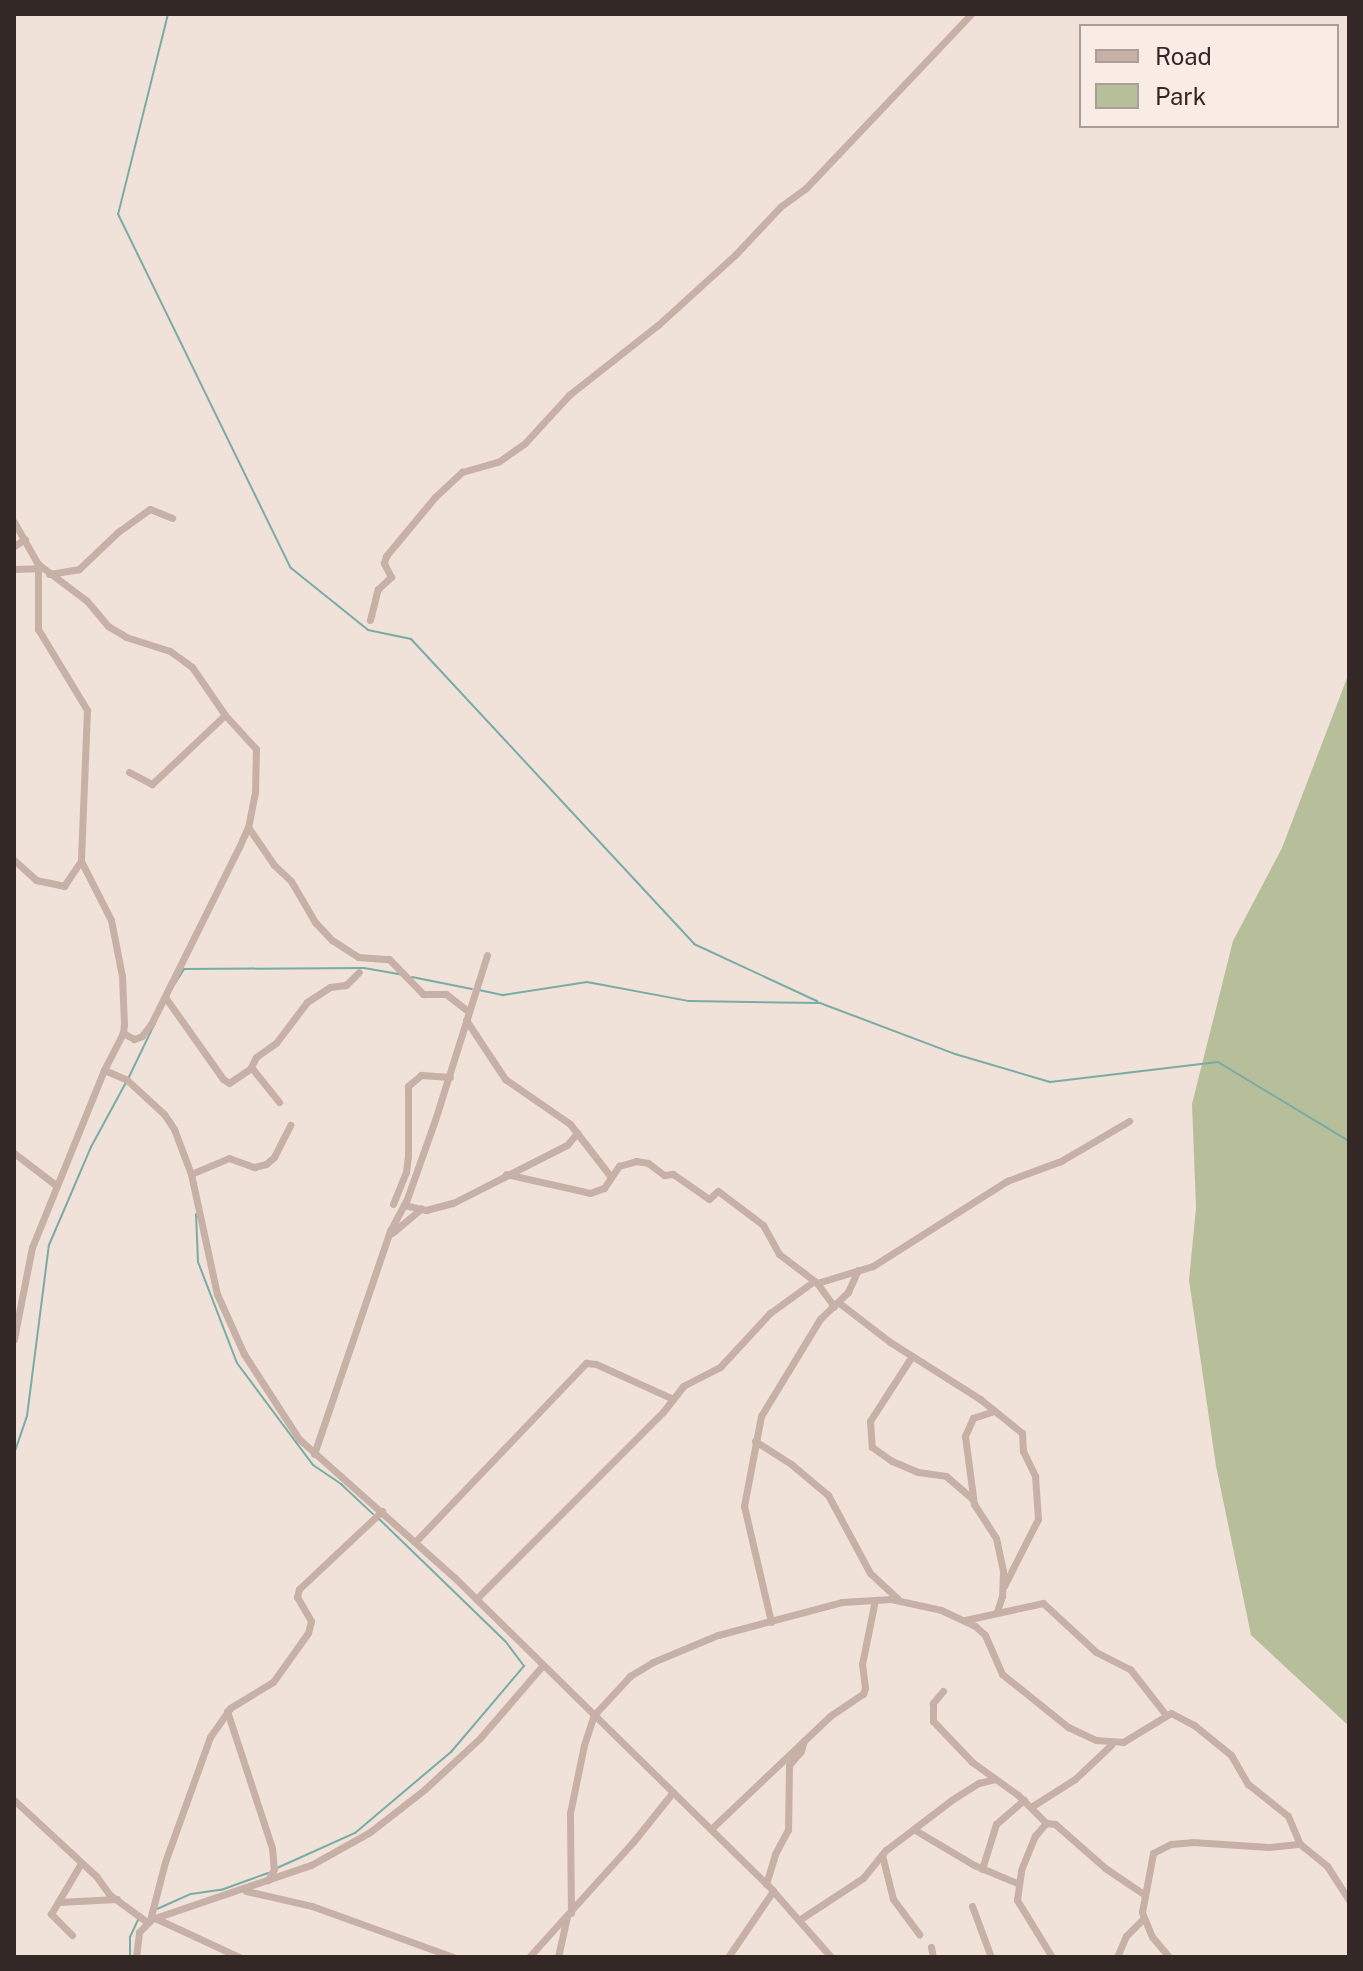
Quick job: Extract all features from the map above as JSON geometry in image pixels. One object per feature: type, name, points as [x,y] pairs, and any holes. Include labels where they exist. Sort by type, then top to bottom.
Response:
[{"type":"street","points":[[370,620],[378,589],[391,577],[384,563],[386,556],[435,497],[462,472],[498,462],[525,443],[569,395],[658,325],[735,255],[780,207],[806,188],[838,157],[971,14]]},
{"type":"street","points":[[49,574],[79,569],[118,532],[150,509],[172,518]]},
{"type":"street","points":[[14,522],[38,566],[38,629],[87,710],[81,861],[111,920],[122,976],[123,1033],[104,1070],[32,1247],[14,1339]]},
{"type":"street","points":[[14,546],[25,539]]},
{"type":"street","points":[[14,569],[38,566],[87,601],[108,626],[126,637],[170,651],[192,667],[225,715],[256,749],[255,792],[248,827],[165,997],[142,1036],[134,1039],[123,1033]]},
{"type":"street","points":[[129,772],[152,784],[225,715]]},
{"type":"street","points":[[248,827],[274,865],[291,881],[315,922],[332,940],[358,957],[389,959],[423,994],[446,994],[467,1016],[505,1079],[562,1117],[611,1177]]},
{"type":"street","points":[[14,860],[39,882],[64,886],[81,861]]},
{"type":"street","points":[[314,1454],[388,1238],[404,1205],[450,1077],[487,955]]},
{"type":"street","points":[[165,997],[225,1081],[231,1082],[251,1067],[256,1057],[287,1030],[307,1002],[327,988],[346,985],[359,972]]},
{"type":"street","points":[[251,1067],[279,1102]]},
{"type":"street","points":[[104,1070],[127,1080],[164,1114],[174,1129],[191,1174],[213,1279],[225,1315],[270,1397],[314,1454],[382,1511],[476,1599],[773,1891],[831,1957]]},
{"type":"street","points":[[393,1204],[406,1172],[408,1086],[421,1075],[450,1077]]},
{"type":"street","points":[[476,1599],[640,1435],[671,1398],[692,1378],[708,1375],[720,1367],[770,1313],[816,1282],[888,1258],[1007,1181],[1061,1161],[1129,1121]]},
{"type":"street","points":[[191,1174],[229,1158],[254,1167],[266,1164],[274,1157],[290,1125]]},
{"type":"street","points":[[404,1205],[421,1209],[453,1203],[567,1145],[577,1133]]},
{"type":"street","points":[[14,1153],[57,1186]]},
{"type":"street","points":[[506,1174],[584,1193],[601,1190],[619,1166],[643,1162],[664,1175],[673,1174],[709,1199],[718,1191],[763,1225],[779,1254],[816,1282],[836,1304],[974,1395],[1022,1433],[1023,1451],[1035,1476],[1039,1509],[1033,1531],[1004,1586],[997,1611]]},
{"type":"street","points":[[388,1238],[421,1209]]},
{"type":"street","points":[[771,1622],[744,1506],[755,1441],[770,1397],[820,1319],[852,1286],[858,1270]]},
{"type":"street","points":[[912,1356],[870,1421],[872,1447],[892,1461],[918,1472],[946,1476],[974,1501]]},
{"type":"street","points":[[415,1542],[586,1363],[596,1364],[671,1398]]},
{"type":"street","points":[[974,1395],[975,1416],[965,1436],[974,1501],[979,1515],[996,1538],[1004,1586]]},
{"type":"street","points":[[975,1416],[994,1411]]},
{"type":"street","points":[[755,1441],[791,1464],[828,1495],[870,1573],[900,1600]]},
{"type":"street","points":[[151,1920],[165,1862],[199,1761],[227,1711],[264,1690],[282,1671],[311,1627],[310,1616],[297,1597],[299,1589],[382,1511]]},
{"type":"street","points":[[711,1829],[804,1740],[865,1691],[862,1664],[875,1600]]},
{"type":"street","points":[[558,1957],[569,1915],[570,1809],[594,1715],[630,1676],[653,1662],[718,1635],[842,1602],[900,1600],[965,1620],[985,1635],[997,1668],[1014,1684],[1068,1727],[1113,1744]]},
{"type":"street","points":[[965,1620],[1043,1603],[1096,1652],[1130,1669],[1166,1715]]},
{"type":"street","points":[[136,1957],[139,1932],[151,1920],[204,1899],[243,1891],[333,1855],[425,1789],[480,1738],[543,1665]]},
{"type":"street","points":[[943,1691],[933,1703],[933,1721],[972,1762],[1024,1800],[1046,1823],[1055,1824],[1105,1868],[1145,1895]]},
{"type":"street","points":[[227,1711],[274,1859],[287,1874]]},
{"type":"street","points":[[1031,1807],[1075,1779],[1113,1744],[1142,1734],[1171,1713],[1182,1717],[1231,1755],[1248,1784],[1288,1816],[1300,1844],[1327,1866],[1349,1900]]},
{"type":"street","points":[[766,1884],[775,1854],[788,1830],[789,1765],[801,1751],[804,1740]]},
{"type":"street","points":[[799,1920],[837,1892],[860,1880],[882,1855],[969,1788],[995,1779]]},
{"type":"street","points":[[529,1957],[569,1915],[673,1792]]},
{"type":"street","points":[[14,1800],[117,1899],[151,1920],[239,1957]]},
{"type":"street","points":[[982,1869],[996,1824],[1024,1800]]},
{"type":"street","points":[[1046,1823],[1035,1836],[1017,1883],[1019,1907],[1052,1957]]},
{"type":"street","points":[[915,1830],[982,1869],[1017,1883]]},
{"type":"street","points":[[1169,1957],[1152,1937],[1144,1918],[1150,1857],[1171,1844],[1209,1841],[1269,1847],[1300,1844]]},
{"type":"street","points":[[882,1855],[893,1899],[919,1934]]},
{"type":"street","points":[[268,1880],[274,1859]]},
{"type":"street","points":[[72,1935],[52,1916],[81,1863]]},
{"type":"street","points":[[243,1891],[312,1906],[453,1957]]},
{"type":"street","points":[[728,1957],[773,1891]]},
{"type":"street","points":[[58,1902],[117,1899]]},
{"type":"street","points":[[972,1906],[991,1957]]},
{"type":"street","points":[[1117,1957],[1126,1936],[1144,1918]]},
{"type":"street","points":[[931,1947],[933,1957]]},
{"type":"green space","points":[[1349,673],[1349,1726],[1251,1635],[1216,1466],[1189,1280],[1196,1208],[1192,1104],[1233,941],[1282,848]]},
{"type":"waterway","points":[[168,14],[118,214],[291,568],[368,630],[411,639],[694,944],[817,1001]]},
{"type":"waterway","points":[[174,985],[184,969],[364,968],[402,975]]},
{"type":"waterway","points":[[412,977],[472,989]]},
{"type":"waterway","points":[[479,990],[503,995],[587,982],[689,1001],[820,1003],[955,1054],[1050,1082],[1218,1062],[1349,1141]]},
{"type":"waterway","points":[[128,1079],[155,1023]]},
{"type":"waterway","points":[[14,1454],[27,1416],[49,1245],[91,1147],[125,1084]]},
{"type":"waterway","points":[[196,1214],[198,1262],[237,1363],[313,1465],[341,1484],[373,1514]]},
{"type":"waterway","points":[[277,1868],[355,1833],[451,1752],[524,1666],[505,1641],[378,1518]]},
{"type":"waterway","points":[[157,1909],[191,1894],[221,1890],[268,1873]]},
{"type":"waterway","points":[[130,1957],[130,1937],[138,1920]]}]
